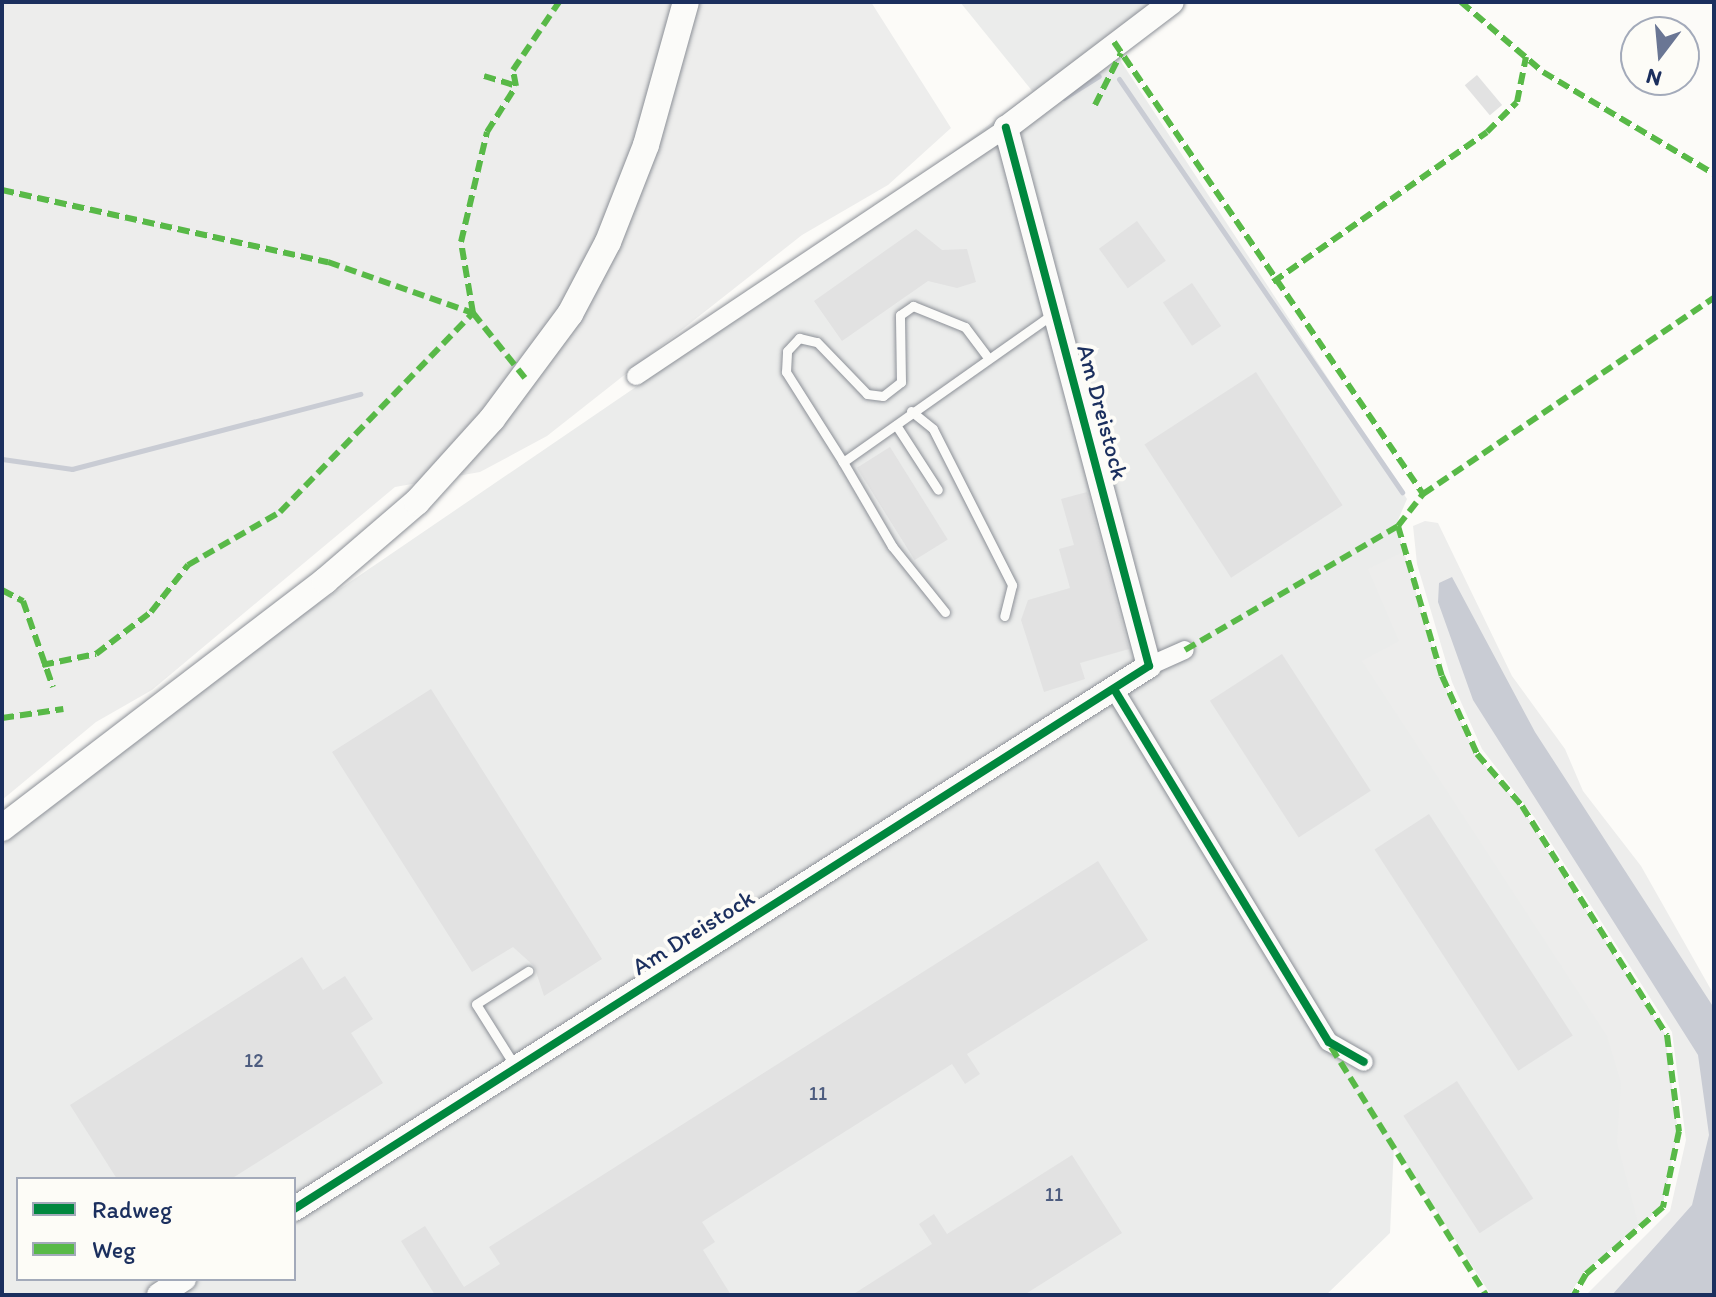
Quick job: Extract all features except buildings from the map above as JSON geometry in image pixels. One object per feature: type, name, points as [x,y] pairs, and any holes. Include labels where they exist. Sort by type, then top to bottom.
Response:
[{"type":"main road","points":[[2,828],[325,581],[417,502],[492,419],[570,314],[608,242],[646,145],[686,2]]},
{"type":"street","points":[[636,376],[1006,128],[1172,2]]},
{"type":"street","name":"Am Dreistock","points":[[296,1208],[1149,666],[1006,128]]},
{"type":"street","points":[[1149,666],[1185,650]]},
{"type":"street","points":[[1114,689],[1329,1042],[1364,1062]]},
{"type":"street","points":[[159,1295],[181,1281]]},
{"type":"lane","points":[[945,612],[892,546],[786,372],[787,351],[799,338],[817,342],[867,394],[883,396],[901,382],[900,315],[913,306],[965,327],[986,355]]},
{"type":"lane","points":[[843,462],[986,355],[1056,312]]},
{"type":"lane","points":[[911,411],[933,429],[1012,585],[1004,616]]},
{"type":"lane","points":[[896,425],[938,490]]},
{"type":"lane","points":[[516,1069],[476,1004],[528,971]]},
{"type":"shaded area","points":[[2,2],[871,2],[951,128],[888,185],[802,235],[547,436],[480,472],[395,487],[152,690],[96,722],[2,800]]},
{"type":"shaded area","points":[[960,2],[1152,2],[1033,92]]},
{"type":"shaded area","points":[[1105,37],[1407,499],[1396,525],[1441,676],[1476,755],[1521,807],[1665,1034],[1678,1132],[1662,1207],[1584,1272],[1569,1295],[1491,1295],[1394,1145],[1390,1233],[1326,1295],[2,1295],[2,845],[303,614],[693,348]]},
{"type":"shaded area","points":[[1425,521],[1438,523],[1512,676],[1565,749],[1583,791],[1641,866],[1714,995],[1714,1295],[1586,1295],[1670,1211],[1686,1140],[1672,1032],[1535,818],[1482,749],[1452,682],[1417,564],[1413,526]]},
{"type":"shaded area","points":[[1403,552],[1440,677],[1475,755],[1520,808],[1663,1035],[1676,1133],[1660,1207],[1638,1223],[1617,1142],[1621,1083],[1607,1036],[1362,661],[1399,641],[1368,569]]},
{"type":"shaded area","points":[[1452,577],[1535,732],[1714,1008],[1714,1295],[1612,1295],[1692,1205],[1709,1135],[1698,1055],[1473,700],[1438,602],[1439,583]]},
{"type":"waterway","points":[[1064,98],[1099,76]]},
{"type":"waterway","points":[[1119,79],[1402,492]]},
{"type":"waterway","points":[[2,459],[72,469],[360,394]]},
{"type":"marked path","points":[[42,665],[96,654],[151,612],[188,565],[280,512],[473,313],[461,242],[487,132],[516,86],[513,70],[559,2]]},
{"type":"marked path","points":[[1461,2],[1543,72],[1714,174]]},
{"type":"marked path","points":[[1114,42],[1423,494]]},
{"type":"marked path","points":[[1095,105],[1121,53]]},
{"type":"marked path","points":[[1273,282],[1487,132],[1517,102],[1526,57]]},
{"type":"marked path","points":[[484,76],[516,86]]},
{"type":"marked path","points":[[2,190],[328,262],[473,313],[525,378]]},
{"type":"marked path","points":[[1185,650],[1398,526],[1423,494],[1714,298]]},
{"type":"marked path","points":[[1398,526],[1442,676],[1477,754],[1522,806],[1667,1035],[1679,1131],[1663,1207],[1586,1274],[1574,1295]]},
{"type":"marked path","points":[[2,590],[23,601],[53,687]]},
{"type":"marked path","points":[[2,718],[63,709]]},
{"type":"marked path","points":[[1331,1047],[1486,1295]]},
{"type":"cycle path","points":[[296,1208],[1149,666],[1006,128]]},
{"type":"cycle path","points":[[1114,689],[1329,1042],[1364,1062]]}]
